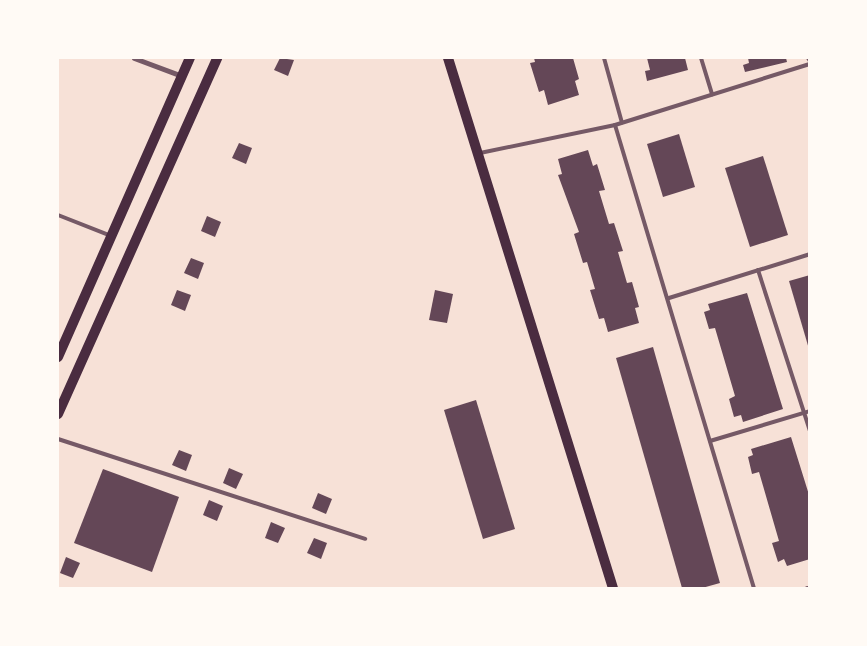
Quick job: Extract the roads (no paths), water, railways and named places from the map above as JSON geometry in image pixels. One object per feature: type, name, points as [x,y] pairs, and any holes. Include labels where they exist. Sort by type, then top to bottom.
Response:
[{"type":"main road","points":[[58,357],[190,58]]},
{"type":"main road","points":[[58,414],[217,58]]},
{"type":"main road","points":[[448,58],[613,588]]},
{"type":"street","points":[[134,58],[182,76]]},
{"type":"lane","points":[[604,58],[622,123]]},
{"type":"lane","points":[[701,58],[712,94]]},
{"type":"lane","points":[[477,154],[622,123],[810,63],[808,58]]},
{"type":"lane","points":[[615,124],[669,298],[754,588]]},
{"type":"lane","points":[[58,215],[111,236]]},
{"type":"lane","points":[[669,298],[810,254]]},
{"type":"lane","points":[[758,270],[810,431]]},
{"type":"lane","points":[[710,441],[810,411]]},
{"type":"lane","points":[[58,440],[365,539]]}]
